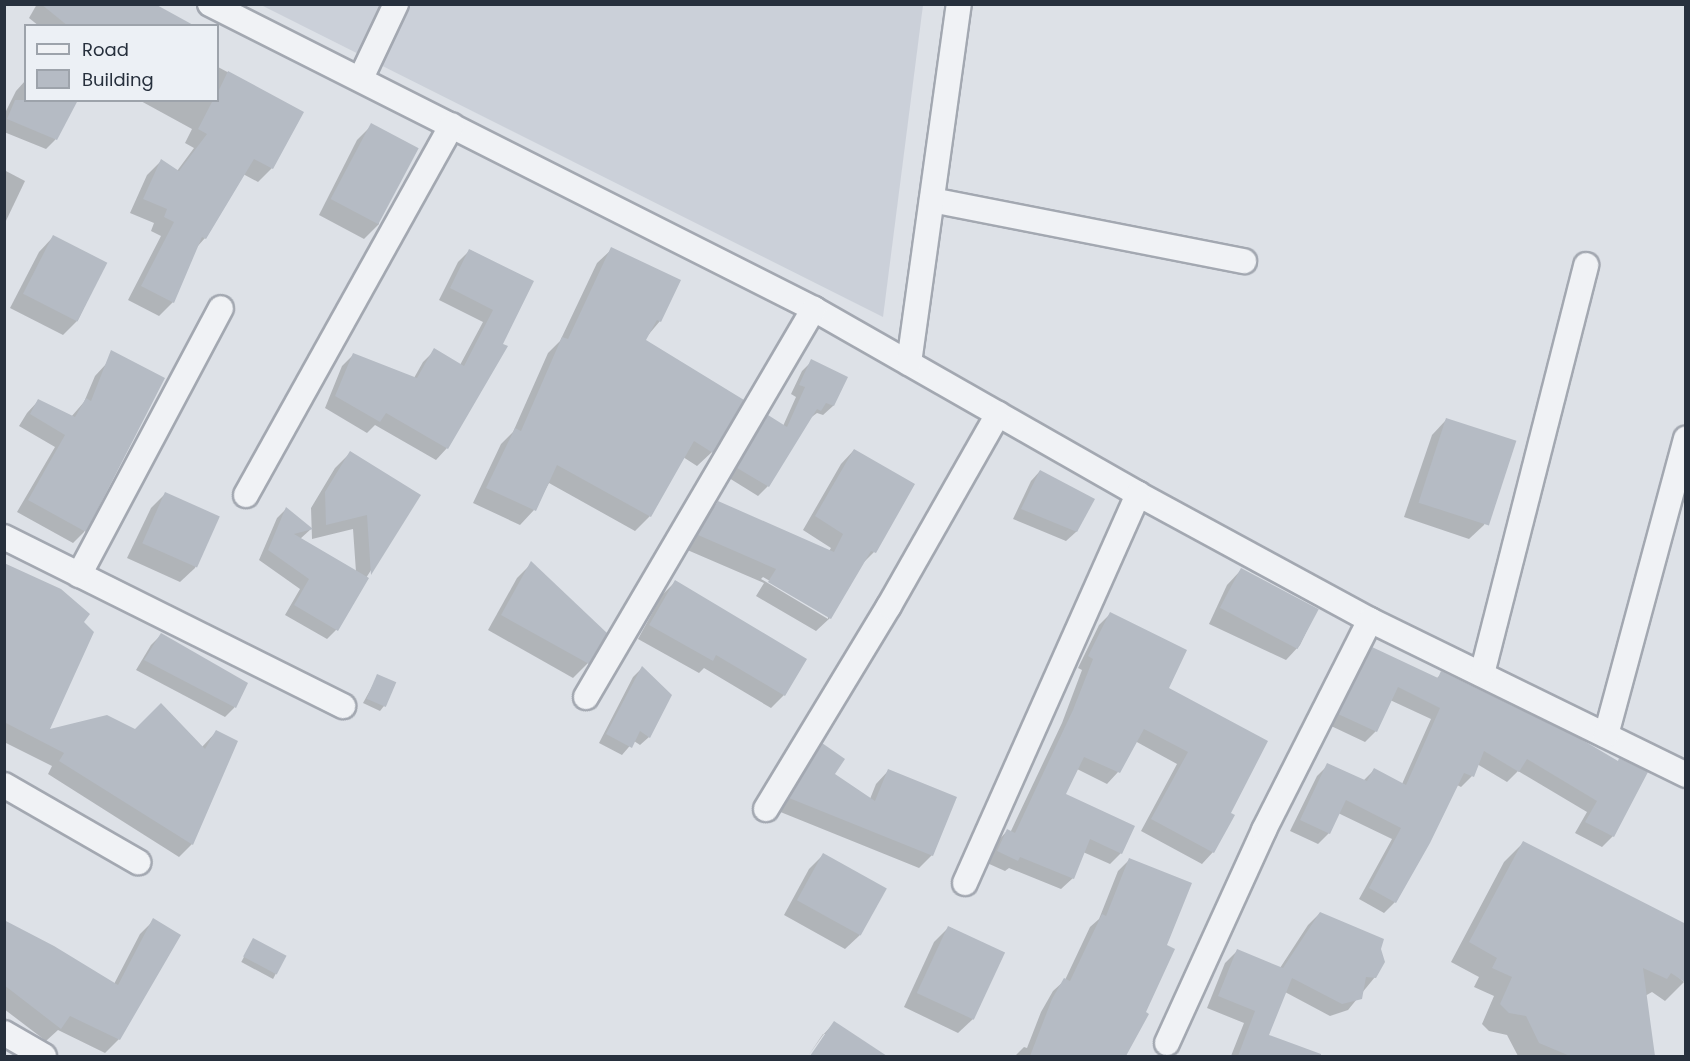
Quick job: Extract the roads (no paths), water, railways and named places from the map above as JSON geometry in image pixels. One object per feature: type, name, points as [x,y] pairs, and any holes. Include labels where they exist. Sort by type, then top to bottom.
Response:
[{"type":"street","points":[[210,4],[361,78],[814,309],[1138,494],[1370,620],[1686,776]]},
{"type":"street","points":[[361,78],[396,4]]},
{"type":"street","points":[[909,363],[959,4]]},
{"type":"street","points":[[246,495],[452,125]]},
{"type":"street","points":[[932,200],[1244,261]]},
{"type":"street","points":[[1482,674],[1586,265]]},
{"type":"street","points":[[79,575],[221,308]]},
{"type":"street","points":[[586,697],[814,309]]},
{"type":"street","points":[[766,809],[888,606],[998,414]]},
{"type":"street","points":[[1606,735],[1686,439]]},
{"type":"street","points":[[964,883],[1138,494]]},
{"type":"street","points":[[4,537],[343,706]]},
{"type":"street","points":[[1167,1043],[1264,830],[1370,620]]},
{"type":"street","points":[[4,785],[138,862]]},
{"type":"street","points":[[4,1033],[44,1056]]}]
